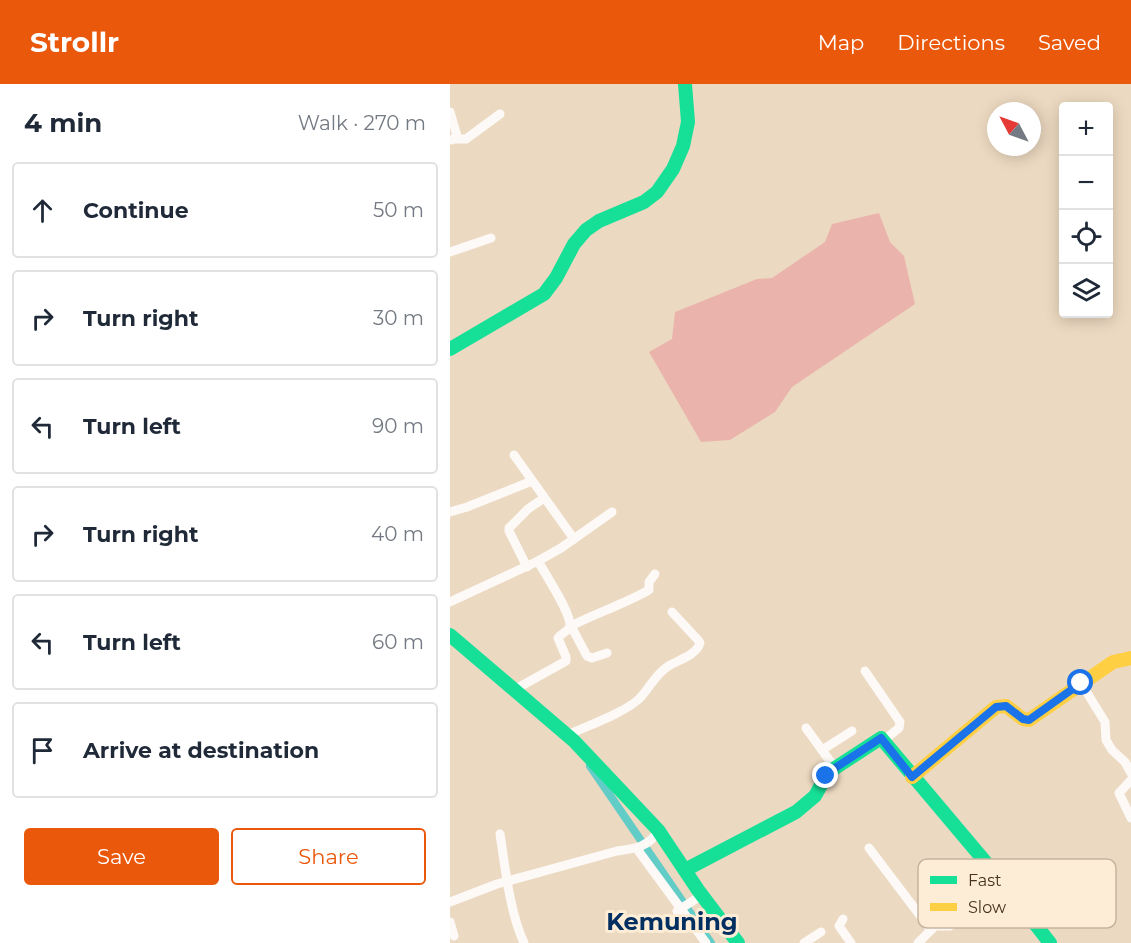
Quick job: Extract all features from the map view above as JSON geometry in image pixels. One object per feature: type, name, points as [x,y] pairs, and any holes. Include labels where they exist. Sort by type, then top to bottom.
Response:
[{"type":"street","points":[[450,349],[544,294],[562,270],[575,242],[585,231],[599,221],[645,202],[661,188],[677,164],[686,139],[688,104],[685,84]]},
{"type":"street","points":[[450,112],[457,136],[453,140]]},
{"type":"street","points":[[453,140],[466,139],[500,114]]},
{"type":"street","points":[[450,252],[491,238]]},
{"type":"street","points":[[514,455],[574,540]]},
{"type":"street","points":[[450,512],[532,481]]},
{"type":"street","points":[[527,567],[509,528],[528,509],[544,498]]},
{"type":"street","points":[[450,602],[538,561],[574,540],[612,512]]},
{"type":"street","points":[[538,561],[587,656],[592,658],[607,653]]},
{"type":"street","points":[[514,690],[566,661],[558,638],[571,626],[610,607],[627,603],[649,590],[649,582],[655,574]]},
{"type":"street","points":[[568,735],[639,699],[657,675],[698,650],[700,643],[698,640],[672,612]]},
{"type":"street","points":[[450,635],[568,735],[685,870],[687,905],[706,943]]},
{"type":"street","points":[[912,777],[996,707],[1006,706],[1023,719],[1029,720],[1113,662],[1131,658]]},
{"type":"street","points":[[685,870],[796,812],[815,796],[826,776],[835,768],[879,740],[884,740],[899,728],[900,722],[865,671]]},
{"type":"street","points":[[1081,683],[1105,722],[1106,740],[1112,750],[1125,762],[1131,773]]},
{"type":"street","points":[[806,728],[835,768]]},
{"type":"street","points":[[822,750],[852,731]]},
{"type":"street","points":[[884,740],[912,777],[983,859]]},
{"type":"street","points":[[1131,780],[1119,793],[1131,818]]},
{"type":"street","points":[[500,834],[518,929],[524,943]]},
{"type":"street","points":[[450,902],[497,885],[507,878],[617,851],[637,849],[654,835]]},
{"type":"street","points":[[869,848],[918,913]]},
{"type":"street","points":[[637,849],[687,905],[738,943]]},
{"type":"street","points":[[843,919],[839,926],[851,943]]},
{"type":"street","points":[[450,922],[454,936]]},
{"type":"street","points":[[918,943],[934,928]]},
{"type":"street","points":[[1038,928],[1050,943]]},
{"type":"street","points":[[804,943],[820,932]]},
{"type":"shaded area","points":[[879,213],[890,242],[904,256],[915,304],[792,387],[775,412],[730,440],[701,442],[649,352],[672,339],[675,312],[757,279],[772,278],[825,242],[832,224]]},
{"type":"waterway","points":[[590,766],[711,943]]},
{"type":"traffic: fast","points":[[450,349],[544,294],[556,278],[574,244],[586,230],[599,221],[644,202],[657,192],[673,169],[683,146],[688,122],[685,84]]},
{"type":"traffic: fast","points":[[450,635],[574,741],[658,830],[698,890],[738,943]]},
{"type":"traffic: fast","points":[[685,870],[796,812],[815,796],[826,776],[835,768],[881,738],[983,859]]},
{"type":"traffic: fast","points":[[1038,928],[1050,943]]},
{"type":"traffic: slow","points":[[912,777],[996,707],[1006,706],[1023,719],[1029,720],[1113,662],[1131,658]]},
{"type":"district","name":"Kemuning","points":[[672,921]]},
{"type":"route","points":[[826,776],[881,738],[912,777],[996,707],[1006,706],[1023,719],[1029,720],[1081,683]]}]
